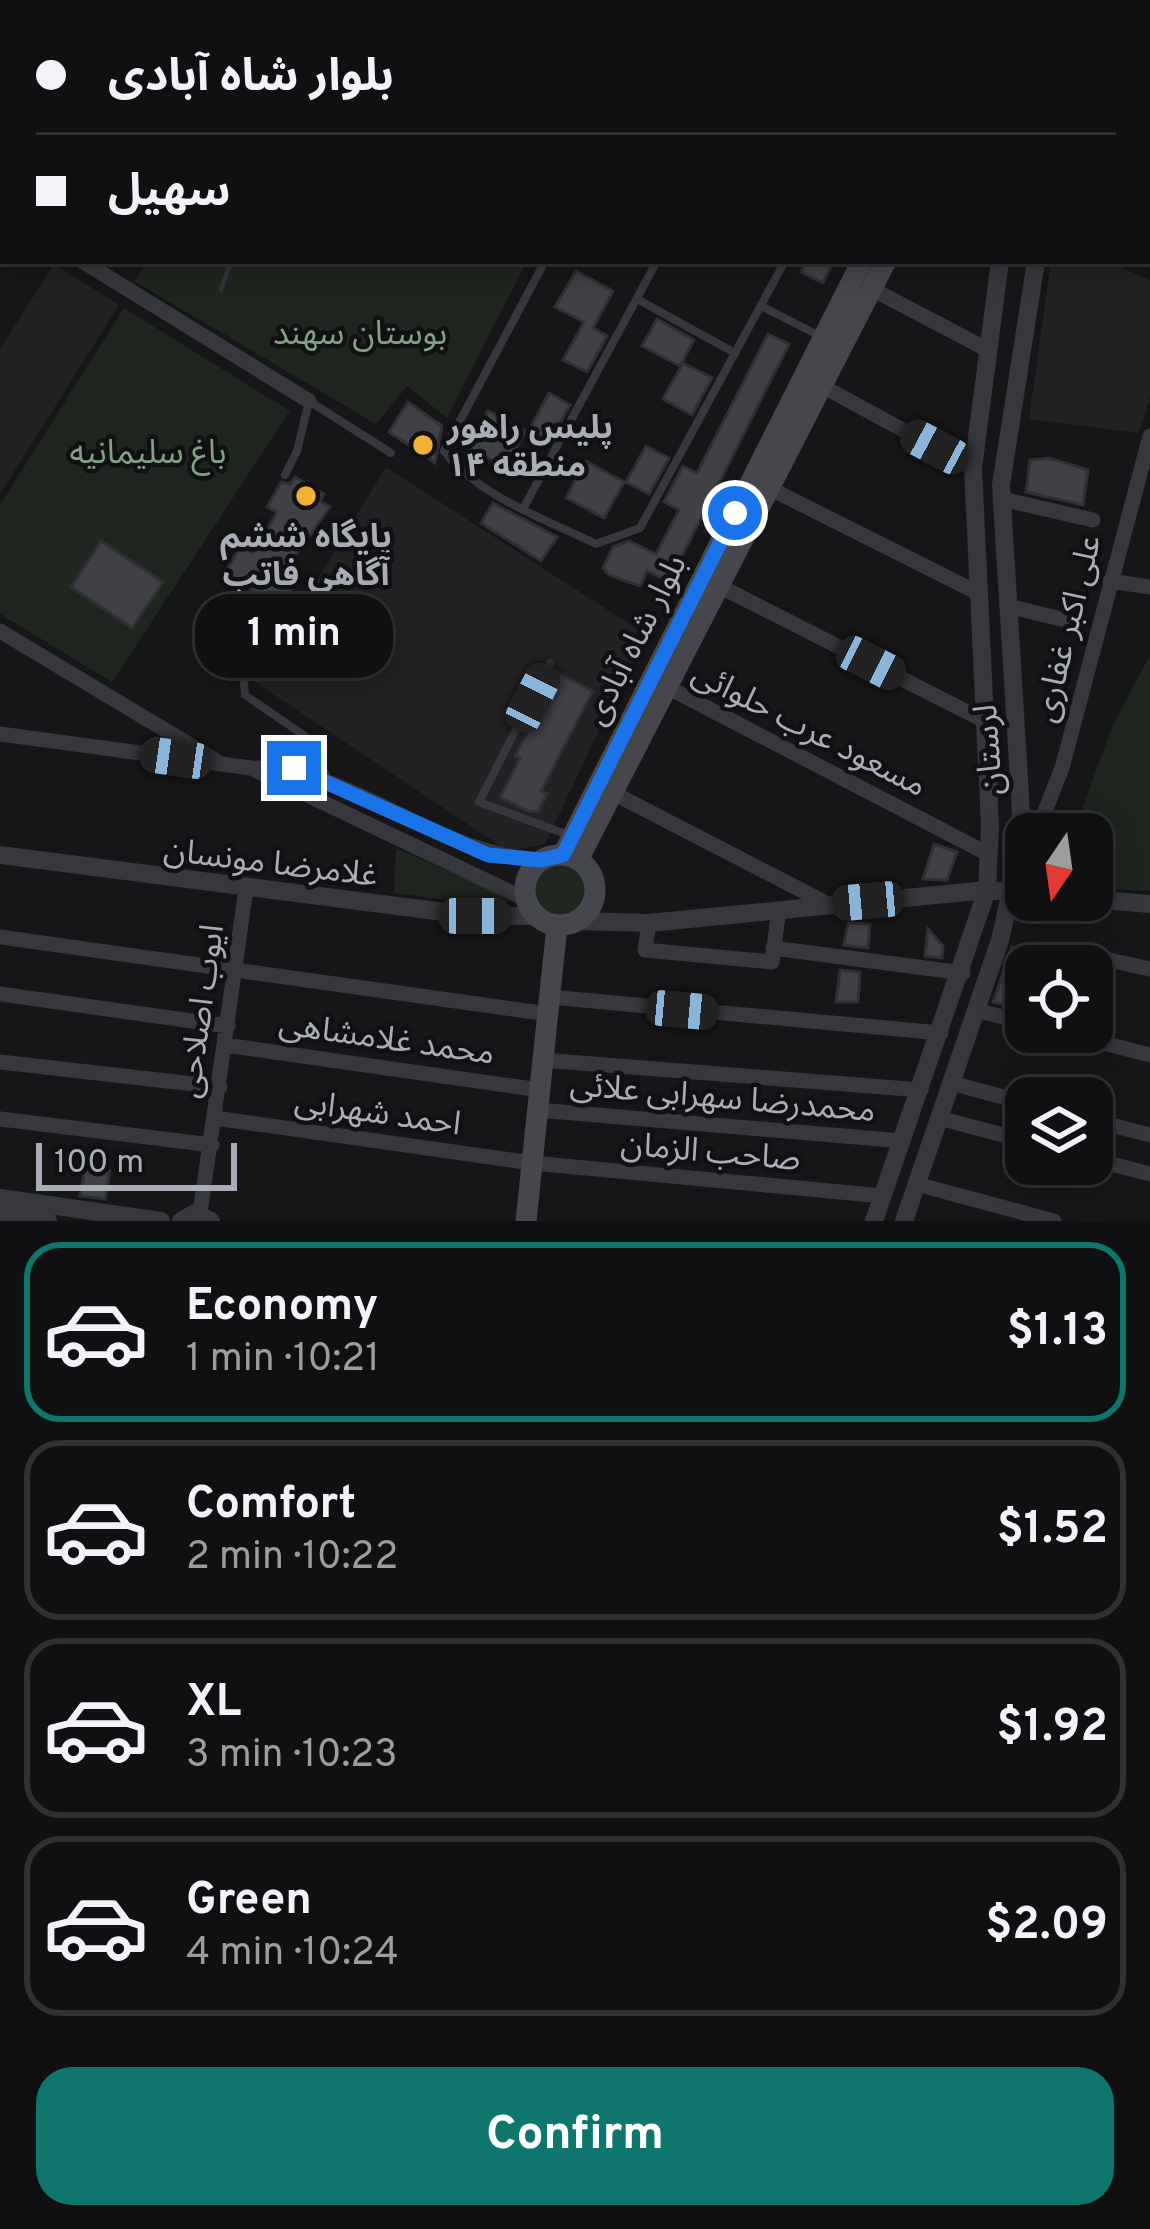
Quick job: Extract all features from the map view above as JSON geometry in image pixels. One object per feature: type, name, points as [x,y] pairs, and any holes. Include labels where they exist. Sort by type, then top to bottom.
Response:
[{"type":"main road","name":"بلوار شاه آبادی","points":[[564,853],[861,264]]},
{"type":"main road","name":"بلوار شاه آبادی","points":[[564,853],[613,793],[885,264]]},
{"type":"main road","points":[[526,1221],[549,1005],[568,924],[596,894],[591,872],[564,853],[527,877],[530,907],[568,924]]},
{"type":"street","points":[[87,264],[309,401]]},
{"type":"street","name":"لرستان","points":[[874,1221],[963,973],[987,890],[990,855],[973,468],[1000,264]]},
{"type":"street","name":"لرستان","points":[[1021,813],[1002,499],[1036,264]]},
{"type":"street","points":[[872,290],[988,350]]},
{"type":"street","points":[[822,386],[973,468]]},
{"type":"street","name":"علی اکبر غفاری","points":[[1045,813],[1063,768],[1150,436]]},
{"type":"street","points":[[769,488],[978,593]]},
{"type":"street","points":[[1002,499],[1093,520]]},
{"type":"street","points":[[1110,580],[1150,587]]},
{"type":"street","points":[[719,586],[985,722]]},
{"type":"street","points":[[1008,606],[1065,620]]},
{"type":"street","points":[[0,631],[223,765]]},
{"type":"street","name":"مسعود عرب حلوائی","points":[[667,687],[990,855]]},
{"type":"street","points":[[0,734],[223,765],[294,768],[488,855],[564,853]]},
{"type":"street","points":[[251,768],[530,907]]},
{"type":"street","points":[[613,793],[828,904]]},
{"type":"street","name":"غلامرضا مونسان","points":[[0,855],[475,916],[530,907]]},
{"type":"street","name":"ایوب اصلاحی","points":[[206,1217],[246,889]]},
{"type":"street","points":[[568,924],[649,923],[1005,892]]},
{"type":"street","points":[[1113,901],[1150,904]]},
{"type":"street","points":[[649,923],[645,950],[772,962],[778,909]]},
{"type":"street","name":"لرستان","points":[[904,1221],[1009,921]]},
{"type":"street","points":[[0,937],[235,972],[549,1005],[941,1034]]},
{"type":"street","points":[[773,948],[963,973]]},
{"type":"street","points":[[1113,961],[1150,968]]},
{"type":"street","points":[[0,994],[228,1026]]},
{"type":"street","points":[[976,1010],[1005,1018]]},
{"type":"street","name":"محمد غلامشاهی","points":[[225,1045],[539,1100]]},
{"type":"street","points":[[1113,1045],[1150,1055]]},
{"type":"street","points":[[543,1060],[921,1090]]},
{"type":"street","points":[[0,1061],[220,1087]]},
{"type":"street","points":[[951,1083],[1005,1097]]},
{"type":"street","name":"محمدرضا سهرابی علائی","points":[[539,1100],[903,1142]]},
{"type":"street","name":"احمد شهرابی","points":[[215,1118],[532,1163]]},
{"type":"street","points":[[939,1118],[1005,1135]]},
{"type":"street","points":[[0,1119],[212,1145]]},
{"type":"street","points":[[1113,1125],[1150,1135]]},
{"type":"street","name":"صاحب الزمان","points":[[532,1163],[883,1196]]},
{"type":"street","points":[[1113,1164],[1150,1174]]},
{"type":"street","points":[[916,1184],[1054,1221]]},
{"type":"street","points":[[0,1198],[160,1221]]},
{"type":"street","points":[[0,1214],[48,1221]]},
{"type":"street","points":[[181,1221],[206,1217]]},
{"type":"lane","points":[[543,264],[445,451],[454,463],[523,508],[596,544],[640,528],[780,264]]},
{"type":"lane","points":[[523,508],[655,264]]},
{"type":"lane","points":[[637,298],[735,353]]},
{"type":"lane","points":[[761,306],[824,338]]},
{"type":"lane","points":[[285,476],[297,452],[309,401],[391,453]]},
{"type":"lane","points":[[247,611],[241,647],[245,695],[304,736],[333,787]]},
{"type":"lane","points":[[550,663],[479,802],[564,853]]},
{"type":"shaded area","points":[[54,264],[119,305],[0,494],[0,349]]},
{"type":"shaded area","points":[[1051,264],[1112,264],[1150,280],[1150,397],[1139,433],[1029,419]]},
{"type":"shaded area","points":[[386,467],[645,634],[545,844],[508,851],[255,682]]},
{"type":"green space","name":"بوستان سهند","points":[[146,264],[525,264],[447,418],[407,386],[376,424],[134,281]]},
{"type":"green space","name":"باغ سلیمانیه","points":[[124,308],[290,411],[112,682],[0,614],[0,505]]},
{"type":"green space","points":[[1150,655],[1150,891],[1113,889],[1113,813],[1081,813],[1112,727]]},
{"type":"green space","points":[[396,848],[514,900],[493,906],[394,893]]},
{"type":"green space","points":[[559,863],[578,871],[586,890],[578,909],[559,917],[540,909],[532,890],[540,871]]},
{"type":"building","points":[[805,264],[832,264],[823,283],[801,272]]},
{"type":"building","points":[[576,271],[613,291],[593,328],[607,336],[587,372],[563,360],[584,322],[555,307]]},
{"type":"building","points":[[657,319],[694,340],[680,366],[642,346]]},
{"type":"building","points":[[768,334],[789,344],[674,572],[667,581],[647,571],[640,586],[609,575],[603,568],[613,547],[629,541],[656,554],[679,510],[664,502],[683,466],[697,473]]},
{"type":"building","points":[[683,363],[712,378],[692,415],[663,399]]},
{"type":"building","points":[[549,393],[570,405],[550,441],[529,430]]},
{"type":"building","name":"پلیس راهور منطقه ۱۴","points":[[408,402],[442,426],[435,463],[389,432]]},
{"type":"building","points":[[488,411],[526,431],[506,467],[468,448]]},
{"type":"building","points":[[646,446],[669,458],[649,494],[626,482]]},
{"type":"building","points":[[1049,458],[1088,470],[1083,505],[1026,492],[1030,460]]},
{"type":"building","points":[[586,461],[624,482],[604,518],[566,498]]},
{"type":"building","points":[[295,477],[324,494],[320,501],[330,507],[285,570],[298,578],[282,606],[224,575],[240,546],[253,553],[277,512],[267,507],[281,482],[290,484]]},
{"type":"building","points":[[493,503],[557,537],[541,561],[481,523]]},
{"type":"building","points":[[101,541],[163,582],[132,628],[71,587]]},
{"type":"building","points":[[558,673],[593,691],[541,791],[547,794],[538,812],[528,811],[500,797],[520,758],[515,756]]},
{"type":"building","points":[[934,844],[957,852],[947,880],[923,879]]},
{"type":"building","points":[[848,923],[870,924],[868,948],[844,945]]},
{"type":"building","points":[[928,929],[943,946],[942,958],[925,956]]},
{"type":"building","points":[[1005,967],[1005,1005],[993,1002]]},
{"type":"building","points":[[840,970],[860,972],[858,1002],[836,1002]]},
{"type":"building","points":[[85,1167],[110,1171],[105,1199],[80,1196]]},
{"type":"waterway","points":[[221,290],[230,264]]},
{"type":"place","name":"پلیس راهور منطقه ۱۴","points":[[423,445]]},
{"type":"place","name":"پایگاه ششم آگاهی فاتب","points":[[306,496]]},
{"type":"route","points":[[294,768],[488,855],[541,860],[563,855],[735,513]]}]
